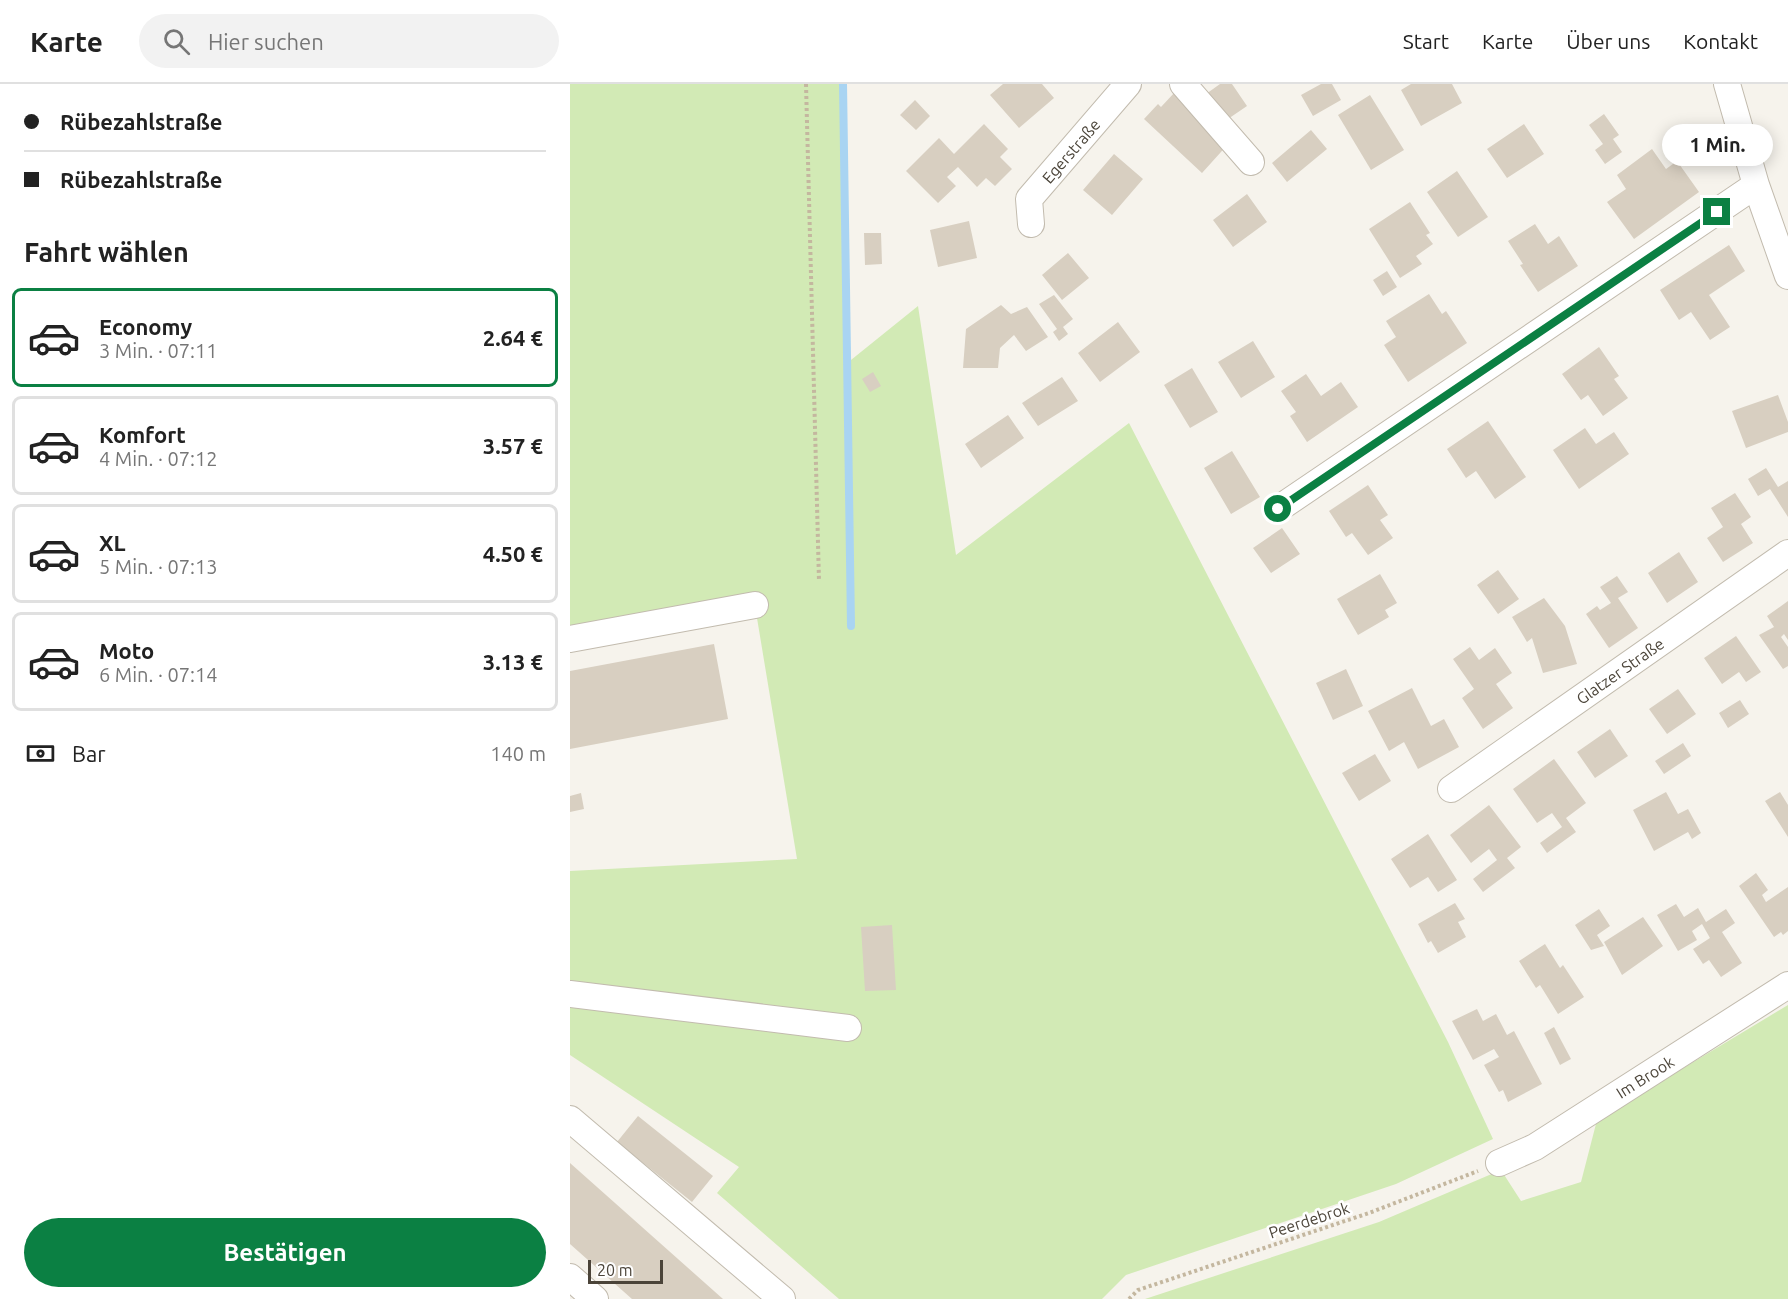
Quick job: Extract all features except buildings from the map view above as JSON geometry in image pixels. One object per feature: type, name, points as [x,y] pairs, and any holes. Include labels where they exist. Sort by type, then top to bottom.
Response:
[{"type":"street","name":"Egerstraße","points":[[1031,224],[1029,199],[1128,84]]},
{"type":"street","points":[[1184,84],[1251,162]]},
{"type":"street","points":[[1727,84],[1756,185],[1788,276]]},
{"type":"street","points":[[1278,509],[1756,185]]},
{"type":"street","name":"Glatzer Straße","points":[[1451,789],[1788,553]]},
{"type":"street","points":[[570,639],[755,605]]},
{"type":"street","name":"Im Brook","points":[[1499,1163],[1534,1147],[1788,985]]},
{"type":"street","points":[[570,994],[848,1028]]},
{"type":"street","points":[[570,1119],[782,1299]]},
{"type":"street","points":[[570,1277],[595,1299]]},
{"type":"path","points":[[806,84],[819,581]]},
{"type":"path","name":"Peerdebrok","points":[[1129,1299],[1138,1290],[1369,1214],[1499,1163]]},
{"type":"green space","points":[[570,84],[843,84],[846,364],[918,306],[956,555],[1129,423],[1448,1042],[1493,1139],[1396,1184],[1126,1275],[1102,1299],[839,1299],[717,1193],[739,1167],[570,1055],[570,871],[797,859],[755,606],[570,639]]},
{"type":"green space","points":[[1788,1005],[1788,1299],[1145,1299],[1379,1222],[1501,1170],[1521,1201],[1581,1182],[1597,1120]]},
{"type":"waterway","points":[[843,84],[851,626]]},
{"type":"route","points":[[1278,509],[1717,212]]}]
